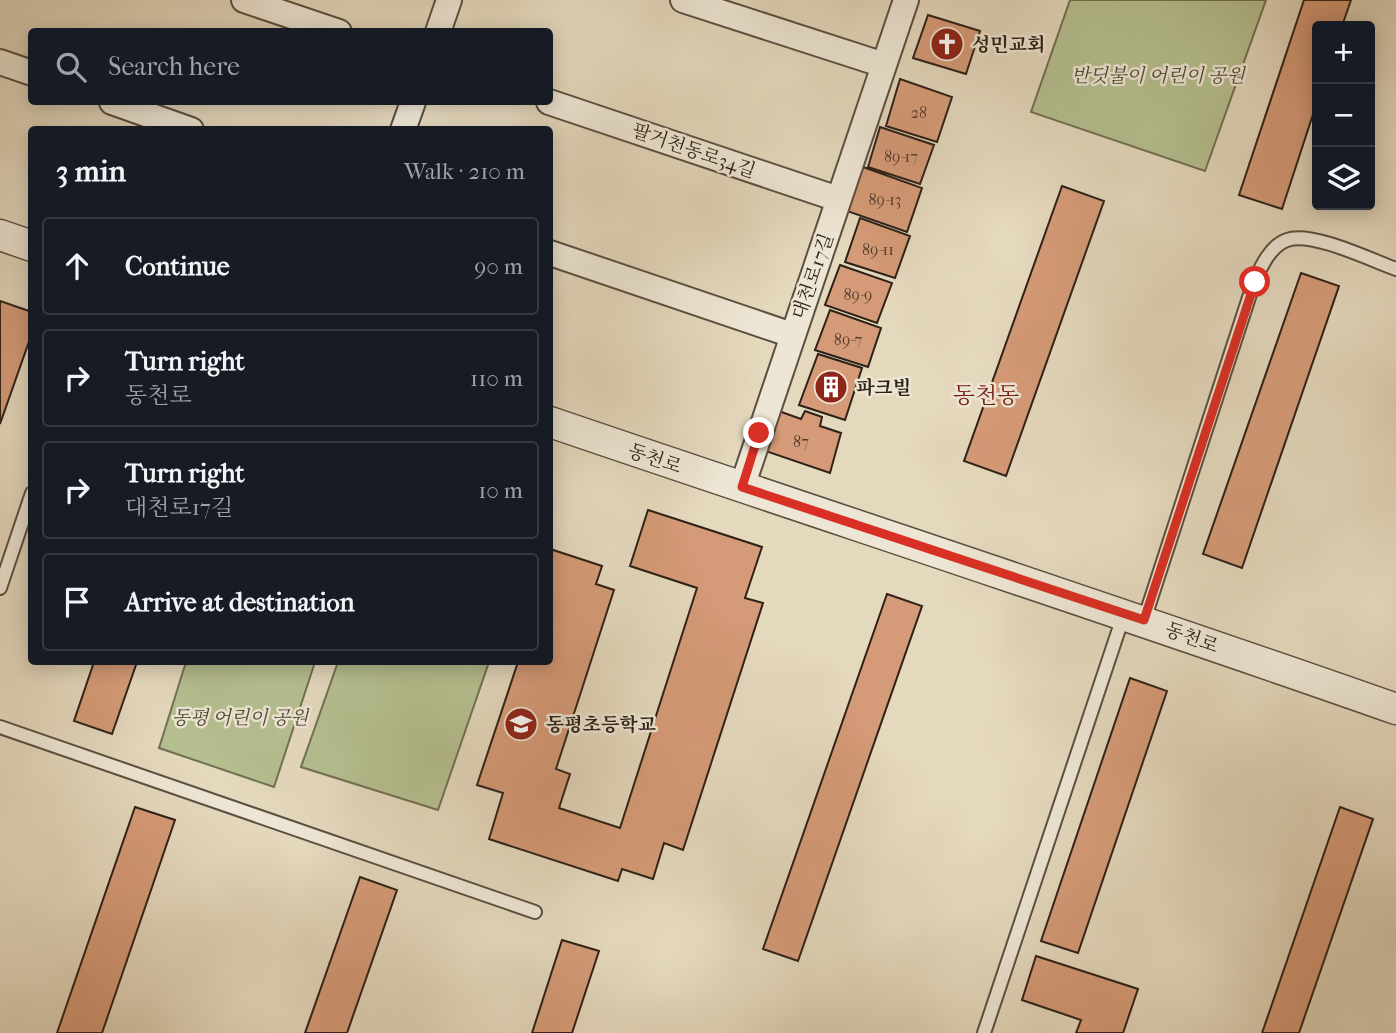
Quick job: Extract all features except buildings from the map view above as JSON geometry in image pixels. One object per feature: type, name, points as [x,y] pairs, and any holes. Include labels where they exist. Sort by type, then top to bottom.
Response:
[{"type":"street","points":[[244,0],[327,28]]},
{"type":"street","points":[[439,28],[449,0]]},
{"type":"street","points":[[683,0],[884,65]]},
{"type":"street","name":"대천로17길","points":[[742,487],[906,0]]},
{"type":"street","points":[[0,62],[28,72]]},
{"type":"street","name":"팔거천동로34길","points":[[553,103],[838,199]]},
{"type":"street","points":[[120,105],[180,126]]},
{"type":"street","points":[[404,126],[412,105]]},
{"type":"street","points":[[0,235],[28,245]]},
{"type":"street","points":[[553,254],[792,335]]},
{"type":"street","name":"동천로","points":[[553,423],[1134,617],[1396,709]]},
{"type":"lane","points":[[984,1033],[1265,258],[1286,240],[1303,237],[1396,269]]},
{"type":"lane","points":[[0,588],[28,505]]},
{"type":"lane","points":[[0,727],[535,912]]},
{"type":"green space","name":"반딧불이 어린이 공원","points":[[1070,0],[1266,0],[1205,171],[1031,112]]},
{"type":"green space","name":"동평 어린이 공원","points":[[185,665],[314,665],[274,787],[159,748]]},
{"type":"green space","points":[[337,665],[488,665],[438,810],[301,767]]},
{"type":"place","name":"성민교회","points":[[947,44]]},
{"type":"place","name":"파크빌","points":[[831,387]]},
{"type":"place","name":"동평초등학교","points":[[521,724]]},
{"type":"district","name":"동천동","points":[[986,395]]},
{"type":"route","points":[[759,433],[742,487],[1144,620],[1255,282]]}]
